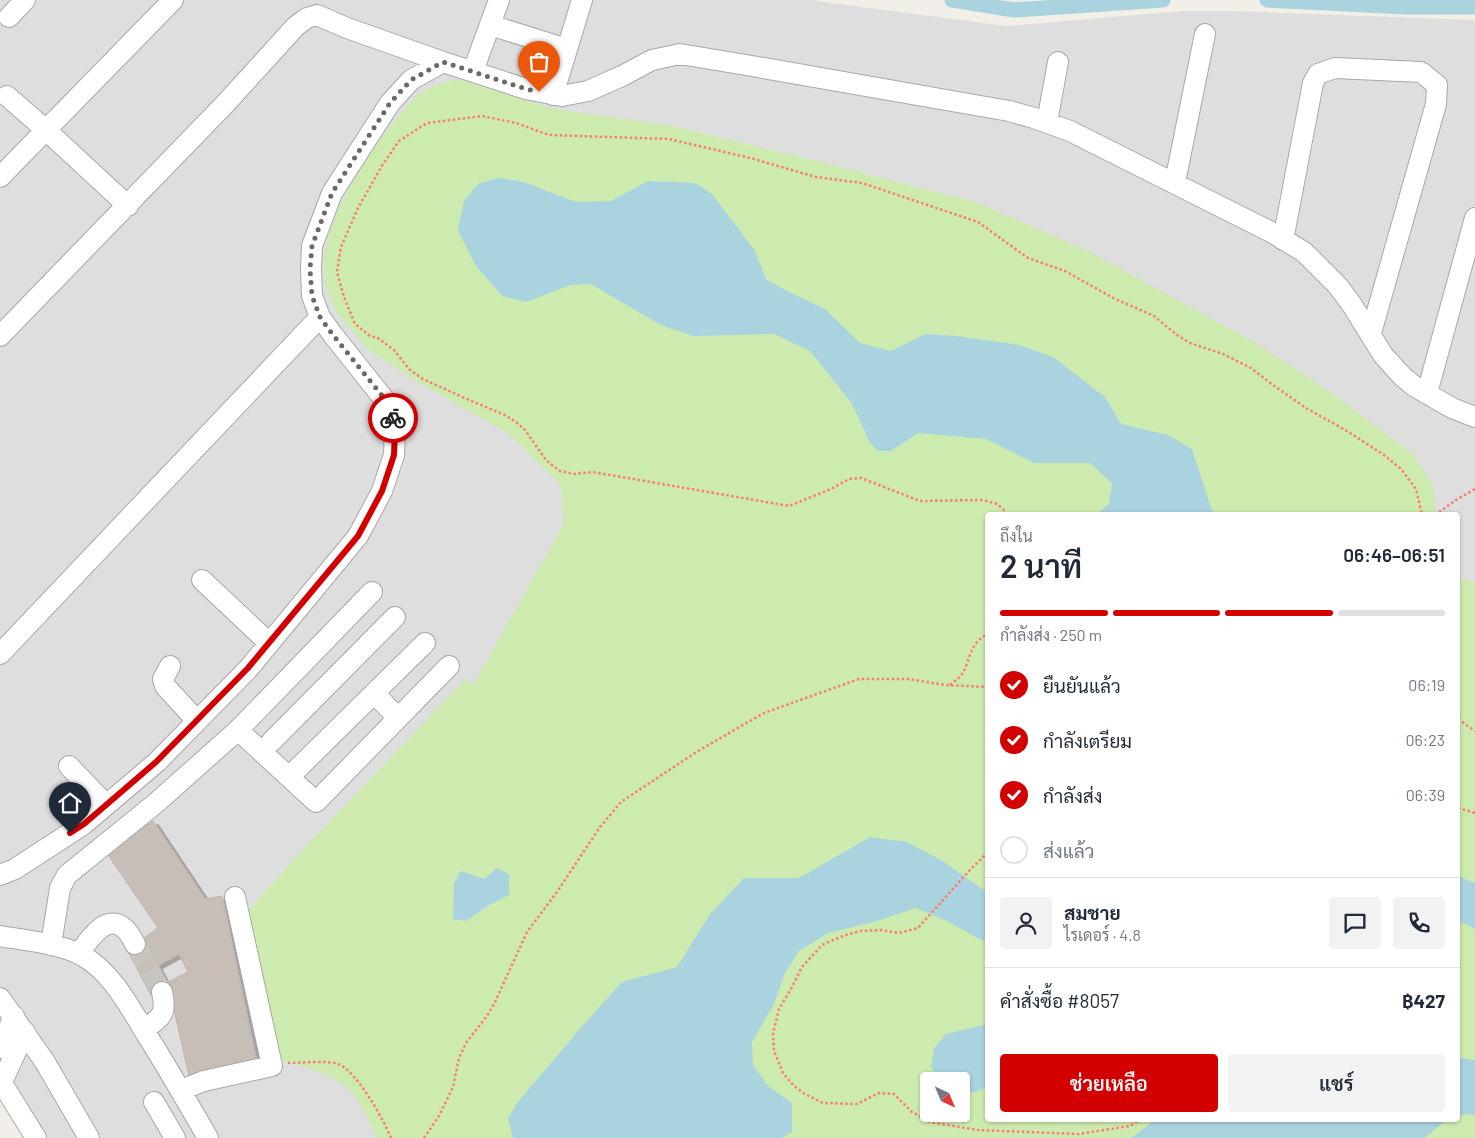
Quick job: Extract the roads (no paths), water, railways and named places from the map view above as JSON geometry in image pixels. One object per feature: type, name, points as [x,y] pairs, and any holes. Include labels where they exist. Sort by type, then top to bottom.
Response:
[{"type":"street","points":[[9,18],[25,0]]},
{"type":"street","points":[[0,177],[173,0]]},
{"type":"street","points":[[473,71],[499,0]]},
{"type":"street","points":[[553,94],[582,0]]},
{"type":"street","points":[[0,336],[226,104],[296,26],[318,7],[347,28],[526,89],[562,96],[588,91],[652,60],[680,54],[1009,111],[1070,130],[1271,232],[1304,252],[1338,286],[1352,304],[1384,355],[1402,376],[1414,386],[1452,408],[1475,417]]},
{"type":"street","points":[[490,25],[567,49]]},
{"type":"street","points":[[1175,182],[1205,34]]},
{"type":"street","points":[[0,875],[15,869],[84,824],[156,762],[248,668],[358,536],[382,491],[394,455],[395,427],[392,408],[320,317],[312,296],[310,269],[312,246],[332,193],[390,103],[411,80],[443,62]]},
{"type":"street","points":[[1047,122],[1058,62]]},
{"type":"street","points":[[1283,240],[1313,83],[1318,74],[1335,68],[1421,72],[1430,79],[1436,85],[1436,104],[1371,333]]},
{"type":"street","points":[[7,96],[128,206]]},
{"type":"street","points":[[1427,393],[1475,218]]},
{"type":"street","points":[[0,654],[320,317]]},
{"type":"street","points":[[202,580],[270,643]]},
{"type":"street","points":[[51,945],[60,888],[67,875],[156,802],[238,730],[372,592]]},
{"type":"street","points":[[272,742],[395,617]]},
{"type":"street","points":[[288,777],[425,643]]},
{"type":"street","points":[[303,664],[326,687]]},
{"type":"street","points":[[170,666],[163,679],[165,686],[197,721]]},
{"type":"street","points":[[238,730],[316,802],[449,666]]},
{"type":"street","points":[[374,693],[398,718]]},
{"type":"street","points":[[69,766],[106,805]]},
{"type":"street","points":[[181,1090],[204,1081],[272,1066],[235,897]]},
{"type":"street","points":[[79,954],[98,929],[107,924],[117,924],[126,930],[135,944]]},
{"type":"street","points":[[0,936],[51,945],[79,954],[95,963],[109,977],[144,1029],[208,1138]]},
{"type":"street","points":[[144,1029],[156,1021],[162,1014],[165,1006],[162,992]]},
{"type":"street","points":[[0,998],[45,1062],[89,1138]]},
{"type":"street","points":[[0,1048],[19,1024]]},
{"type":"street","points":[[19,1024],[1,1082],[36,1138]]},
{"type":"street","points":[[154,1102],[175,1138]]},
{"type":"water","points":[[498,178],[524,182],[576,202],[611,201],[648,181],[695,183],[712,194],[755,251],[766,279],[825,309],[860,343],[891,351],[925,334],[956,336],[1019,345],[1053,357],[1105,397],[1121,424],[1168,435],[1192,449],[1214,512],[1100,512],[1109,504],[1112,483],[1090,463],[1034,463],[986,439],[918,433],[891,451],[878,451],[870,443],[851,402],[810,351],[774,334],[693,336],[659,324],[591,284],[571,285],[526,302],[502,296],[476,266],[458,230],[464,201],[478,184]]},
{"type":"water","points":[[870,837],[907,842],[941,860],[985,891],[985,942],[947,921],[916,908],[877,921],[828,933],[799,951],[785,973],[774,1004],[752,1042],[753,1065],[769,1087],[792,1103],[792,1132],[781,1138],[513,1138],[508,1119],[517,1103],[622,982],[677,967],[711,913],[744,878],[799,878]]},
{"type":"water","points":[[496,868],[509,874],[509,895],[489,905],[466,921],[453,919],[454,884],[460,871],[485,879]]},
{"type":"water","points":[[1460,877],[1475,883],[1475,929],[1460,922]]},
{"type":"water","points":[[985,1024],[985,1088],[973,1093],[970,1092],[970,1072],[935,1072],[931,1067],[934,1049],[946,1034]]},
{"type":"water","points":[[1460,1058],[1475,1060],[1475,1115],[1465,1114],[1460,1116]]},
{"type":"water","points":[[1152,1122],[1445,1122],[1424,1138],[1131,1138]]},
{"type":"waterway","points":[[952,0],[1014,10],[1163,0]]},
{"type":"waterway","points":[[1267,0],[1406,7],[1475,7]]},
{"type":"tunnel","points":[[135,944],[162,992]]}]
